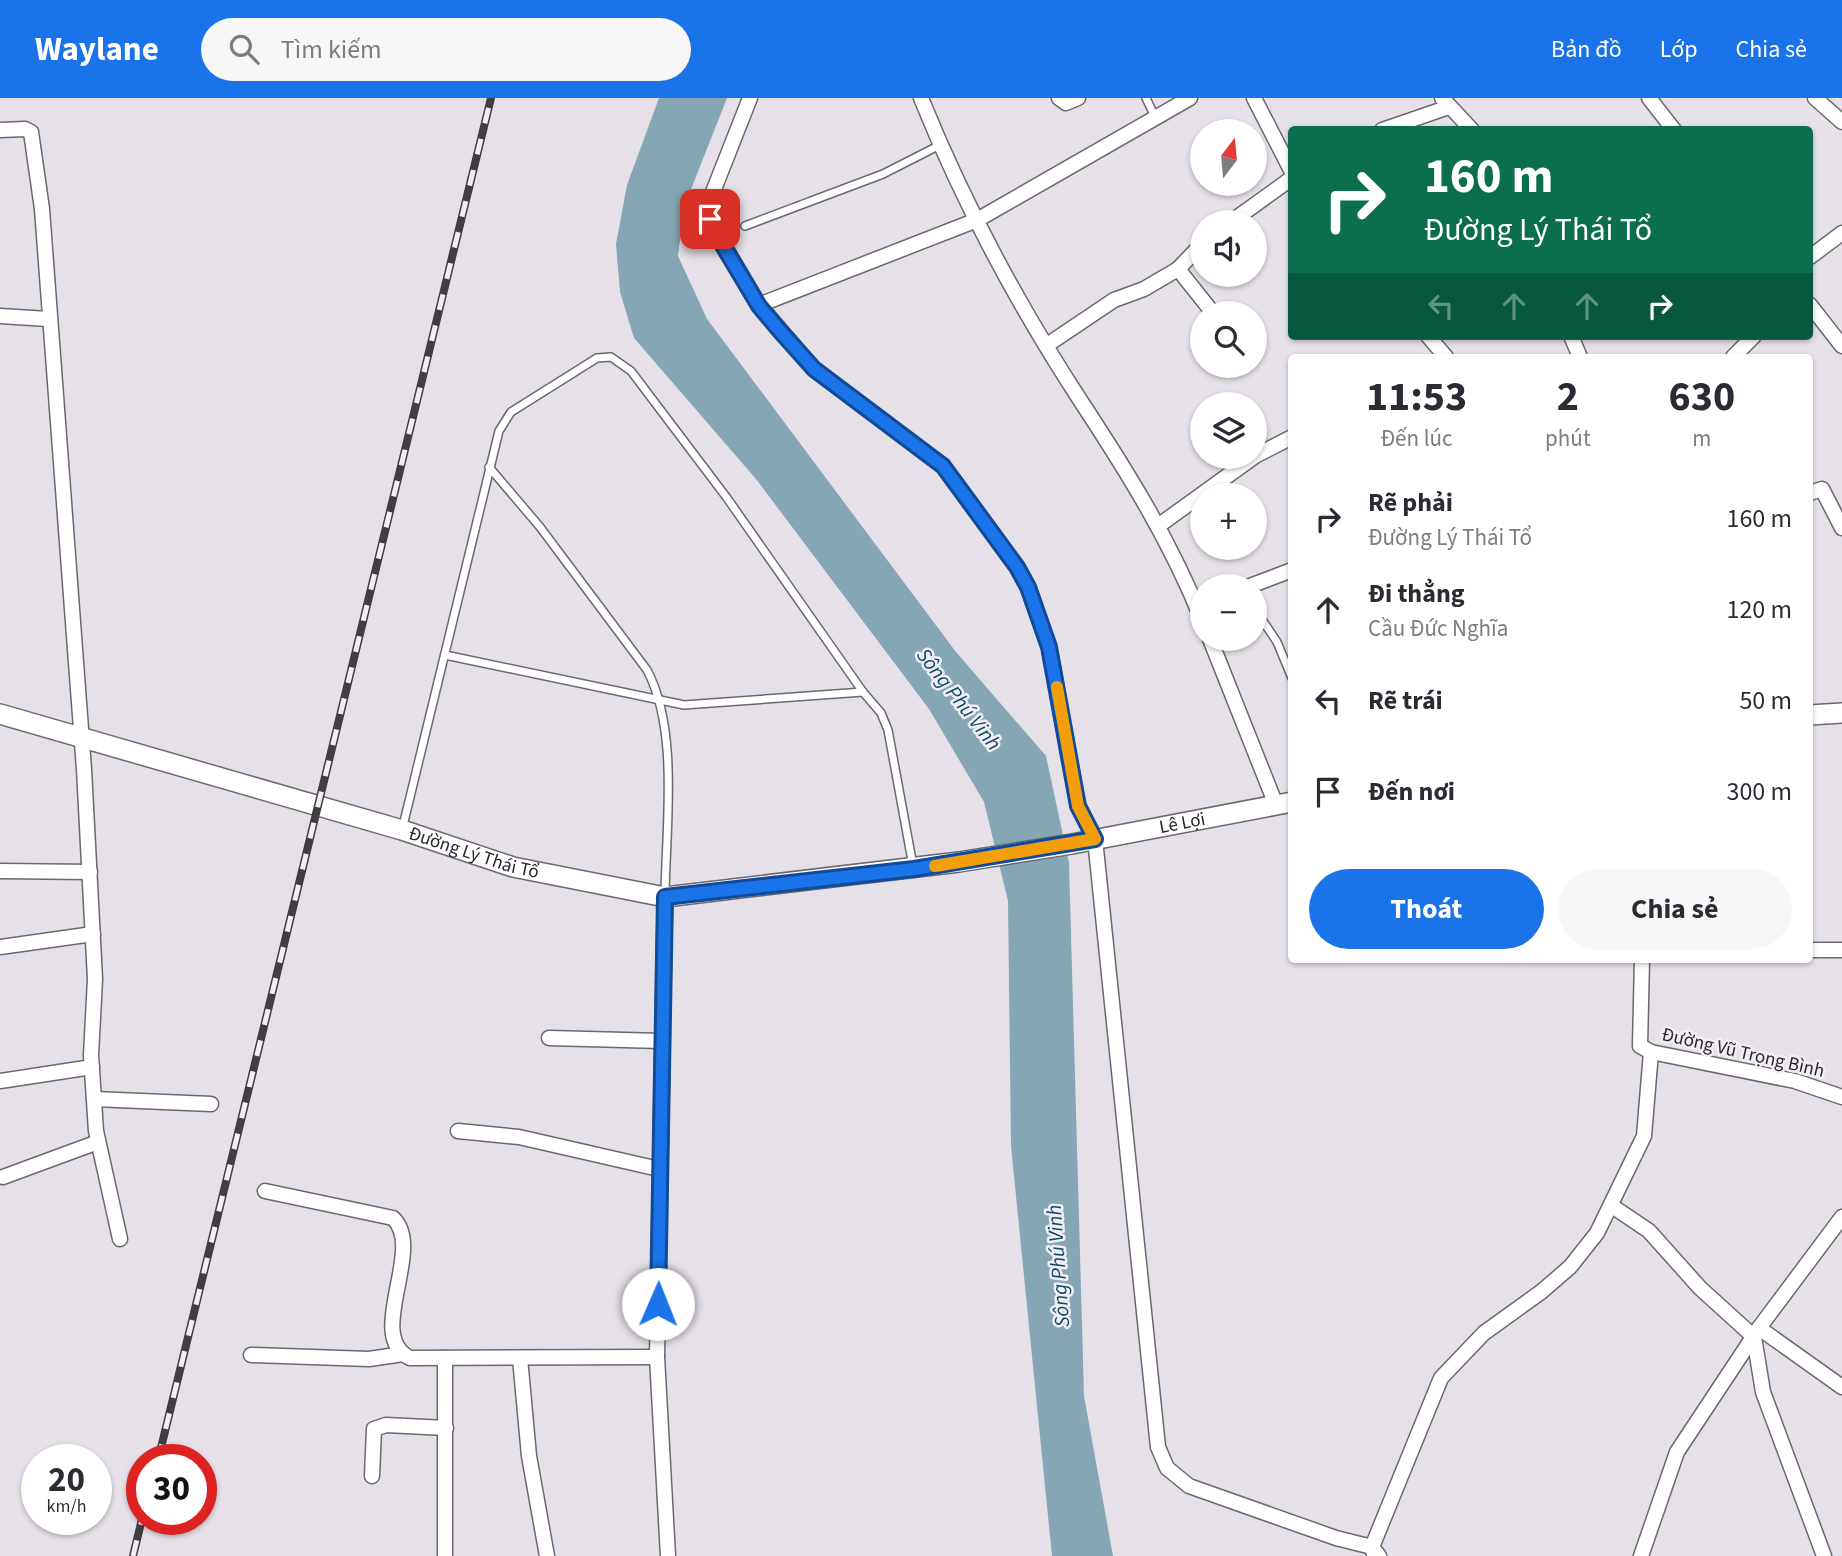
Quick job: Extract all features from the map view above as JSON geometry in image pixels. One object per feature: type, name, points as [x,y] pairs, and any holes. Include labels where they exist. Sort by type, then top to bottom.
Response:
[{"type":"main road","points":[[1813,715],[1842,713]]},
{"type":"main road","name":"Đường Lý Thái Tổ","points":[[0,714],[402,830],[513,867],[665,897],[914,869],[1072,844]]},
{"type":"main road","name":"Lê Lợi","points":[[1072,844],[1284,804]]},
{"type":"street","points":[[920,98],[977,220],[1047,345],[1116,452],[1190,590]]},
{"type":"street","points":[[1059,98],[1066,103],[1078,98]]},
{"type":"street","points":[[759,306],[977,220],[1190,98]]},
{"type":"street","points":[[1254,98],[1288,164]]},
{"type":"street","points":[[1649,98],[1671,126]]},
{"type":"street","points":[[1815,98],[1842,122]]},
{"type":"street","points":[[752,100],[717,175],[711,197],[710,219],[722,244],[759,306],[814,369],[943,466],[1017,567],[1028,587],[1049,647],[1078,806],[1095,839],[1158,1447],[1167,1468],[1189,1486],[1375,1553],[1441,1378],[1484,1333],[1541,1292],[1570,1267],[1597,1233],[1612,1206],[1644,1136],[1651,1052]]},
{"type":"street","points":[[1390,126],[1445,103],[1468,126]]},
{"type":"street","points":[[0,130],[25,129],[33,138],[90,872],[95,979],[92,1067],[94,1099],[98,1142],[120,1239]]},
{"type":"street","points":[[1248,210],[1288,181]]},
{"type":"street","points":[[1813,255],[1842,233]]},
{"type":"street","points":[[1047,345],[1114,300],[1144,289],[1178,269],[1190,256]]},
{"type":"street","points":[[1178,269],[1203,301]]},
{"type":"street","points":[[1813,310],[1842,346]]},
{"type":"street","points":[[0,316],[48,319]]},
{"type":"street","points":[[1431,340],[1443,354]]},
{"type":"street","points":[[1736,354],[1750,340]]},
{"type":"street","points":[[1158,526],[1255,456],[1288,439]]},
{"type":"street","points":[[1813,492],[1822,489],[1842,528]]},
{"type":"street","points":[[1267,580],[1288,572]]},
{"type":"street","points":[[1215,651],[1284,804]]},
{"type":"street","points":[[0,872],[90,872]]},
{"type":"street","points":[[665,897],[657,1357],[668,1556]]},
{"type":"street","points":[[0,947],[93,934]]},
{"type":"street","points":[[1813,950],[1842,950]]},
{"type":"street","name":"Đường Vũ Trọng Bình","points":[[1642,963],[1640,1046],[1651,1052],[1795,1081],[1842,1097]]},
{"type":"street","points":[[549,1038],[662,1041]]},
{"type":"street","points":[[0,1081],[92,1067]]},
{"type":"street","points":[[94,1099],[211,1104]]},
{"type":"street","points":[[458,1130],[519,1137],[659,1169]]},
{"type":"street","points":[[3,1177],[98,1142]]},
{"type":"street","points":[[265,1191],[393,1218],[400,1225],[403,1245],[393,1317],[394,1342],[403,1354]]},
{"type":"street","points":[[1612,1206],[1649,1231],[1700,1288],[1757,1332],[1842,1387]]},
{"type":"street","points":[[1641,1556],[1676,1452],[1757,1332],[1842,1217]]},
{"type":"street","points":[[1757,1332],[1763,1392],[1824,1556]]},
{"type":"street","points":[[251,1355],[369,1359],[403,1354],[417,1359],[657,1357]]},
{"type":"street","points":[[520,1358],[528,1456],[547,1556]]},
{"type":"street","points":[[445,1359],[445,1556]]},
{"type":"street","points":[[372,1476],[374,1429],[386,1425],[446,1427]]},
{"type":"lane","points":[[1146,98],[1155,117]]},
{"type":"lane","points":[[746,226],[883,174],[940,145]]},
{"type":"lane","points":[[402,830],[499,430],[511,412],[597,358],[611,357],[622,362],[727,498],[863,692],[881,713],[888,730],[914,869]]},
{"type":"lane","points":[[489,467],[540,527],[647,670],[662,702],[667,738],[665,897]]},
{"type":"lane","points":[[1267,627],[1277,642],[1288,668]]},
{"type":"lane","points":[[445,655],[662,702],[701,706],[863,692]]},
{"type":"water","name":"Sông Phú Vinh","points":[[659,98],[727,98],[684,207],[678,256],[707,319],[956,652],[1046,756],[1069,863],[1084,1396],[1113,1556],[1052,1556],[1011,1146],[1008,901],[984,802],[929,709],[756,479],[634,338],[620,292],[616,244],[627,185]]},
{"type":"railway","points":[[162,1444],[491,98]]},
{"type":"railway","points":[[133,1556],[138,1535]]},
{"type":"slow traffic","points":[[935,866],[1095,839],[1078,806],[1057,687]]},
{"type":"route","points":[[658,1304],[665,897],[914,869],[1095,839],[1078,806],[1076,783],[1049,647],[1028,587],[1017,567],[943,466],[814,369],[780,331],[759,306],[710,219]]}]
